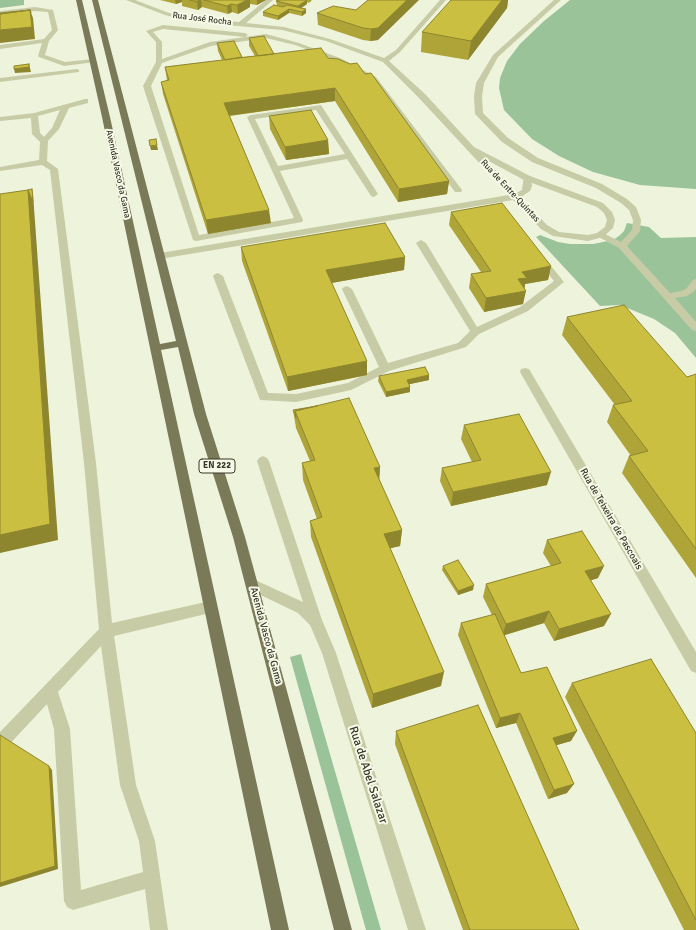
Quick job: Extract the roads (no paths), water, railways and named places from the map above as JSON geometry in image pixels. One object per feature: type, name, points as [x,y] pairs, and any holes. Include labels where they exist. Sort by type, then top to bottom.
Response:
[{"type":"main road","name":"Avenida Vasco da Gama","points":[[79,0],[280,930]]},
{"type":"main road","name":"Avenida Vasco da Gama","points":[[95,0],[200,414],[239,537],[342,930]]},
{"type":"main road","points":[[155,348],[182,343]]},
{"type":"street","name":"Rua José Rocha","points":[[129,0],[167,14],[193,20],[242,23],[270,0]]},
{"type":"street","points":[[385,61],[398,51],[443,0]]},
{"type":"street","points":[[558,0],[494,56],[480,83],[478,96],[479,114],[505,140],[535,160],[599,186],[624,201],[632,209],[637,220],[636,231],[622,246]]},
{"type":"street","points":[[0,13],[26,8],[51,8],[55,30],[46,41],[41,56],[64,64],[94,65]]},
{"type":"street","name":"Rua de Entre-Quintas","points":[[242,23],[282,28],[320,38],[385,61],[422,96],[515,197],[544,227],[556,234],[577,238],[588,238],[600,235],[609,228],[612,220],[608,212],[600,205],[527,178],[471,149]]},
{"type":"street","points":[[374,194],[318,107],[250,117],[299,220],[196,238],[147,86],[159,62],[159,42],[149,31],[163,27],[266,36],[297,44],[338,58],[374,78],[458,190]]},
{"type":"street","points":[[159,62],[210,44],[266,36]]},
{"type":"street","points":[[0,46],[46,41]]},
{"type":"street","points":[[0,80],[94,65]]},
{"type":"street","points":[[0,119],[34,115],[85,101]]},
{"type":"street","points":[[43,162],[44,141],[56,129],[66,106]]},
{"type":"street","points":[[34,115],[36,134],[44,141]]},
{"type":"street","points":[[275,169],[349,156]]},
{"type":"street","points":[[0,169],[43,162],[54,169],[90,463],[106,631],[128,785],[147,841],[159,930]]},
{"type":"street","name":"Rua de Entre-Quintas","points":[[515,197],[526,191],[528,186],[527,178]]},
{"type":"street","points":[[160,256],[515,197]]},
{"type":"street","points":[[600,235],[622,246],[669,296],[696,328]]},
{"type":"street","points":[[420,243],[475,332]]},
{"type":"street","points":[[218,276],[264,397],[296,398],[351,386],[385,368],[462,345],[475,332],[524,309],[559,282],[535,251]]},
{"type":"street","points":[[669,296],[684,294],[689,291],[696,282]]},
{"type":"street","points":[[347,289],[385,368]]},
{"type":"street","name":"Rua de Teixeira de Pascoais","points":[[525,372],[696,666]]},
{"type":"street","name":"Rua de Abel Salazar","points":[[262,461],[315,621],[329,653],[417,930]]},
{"type":"street","name":"Rua de Abel Salazar","points":[[252,585],[303,609],[315,621]]},
{"type":"street","points":[[0,743],[106,631],[210,607]]},
{"type":"street","points":[[50,690],[62,729],[73,901],[152,878]]}]
